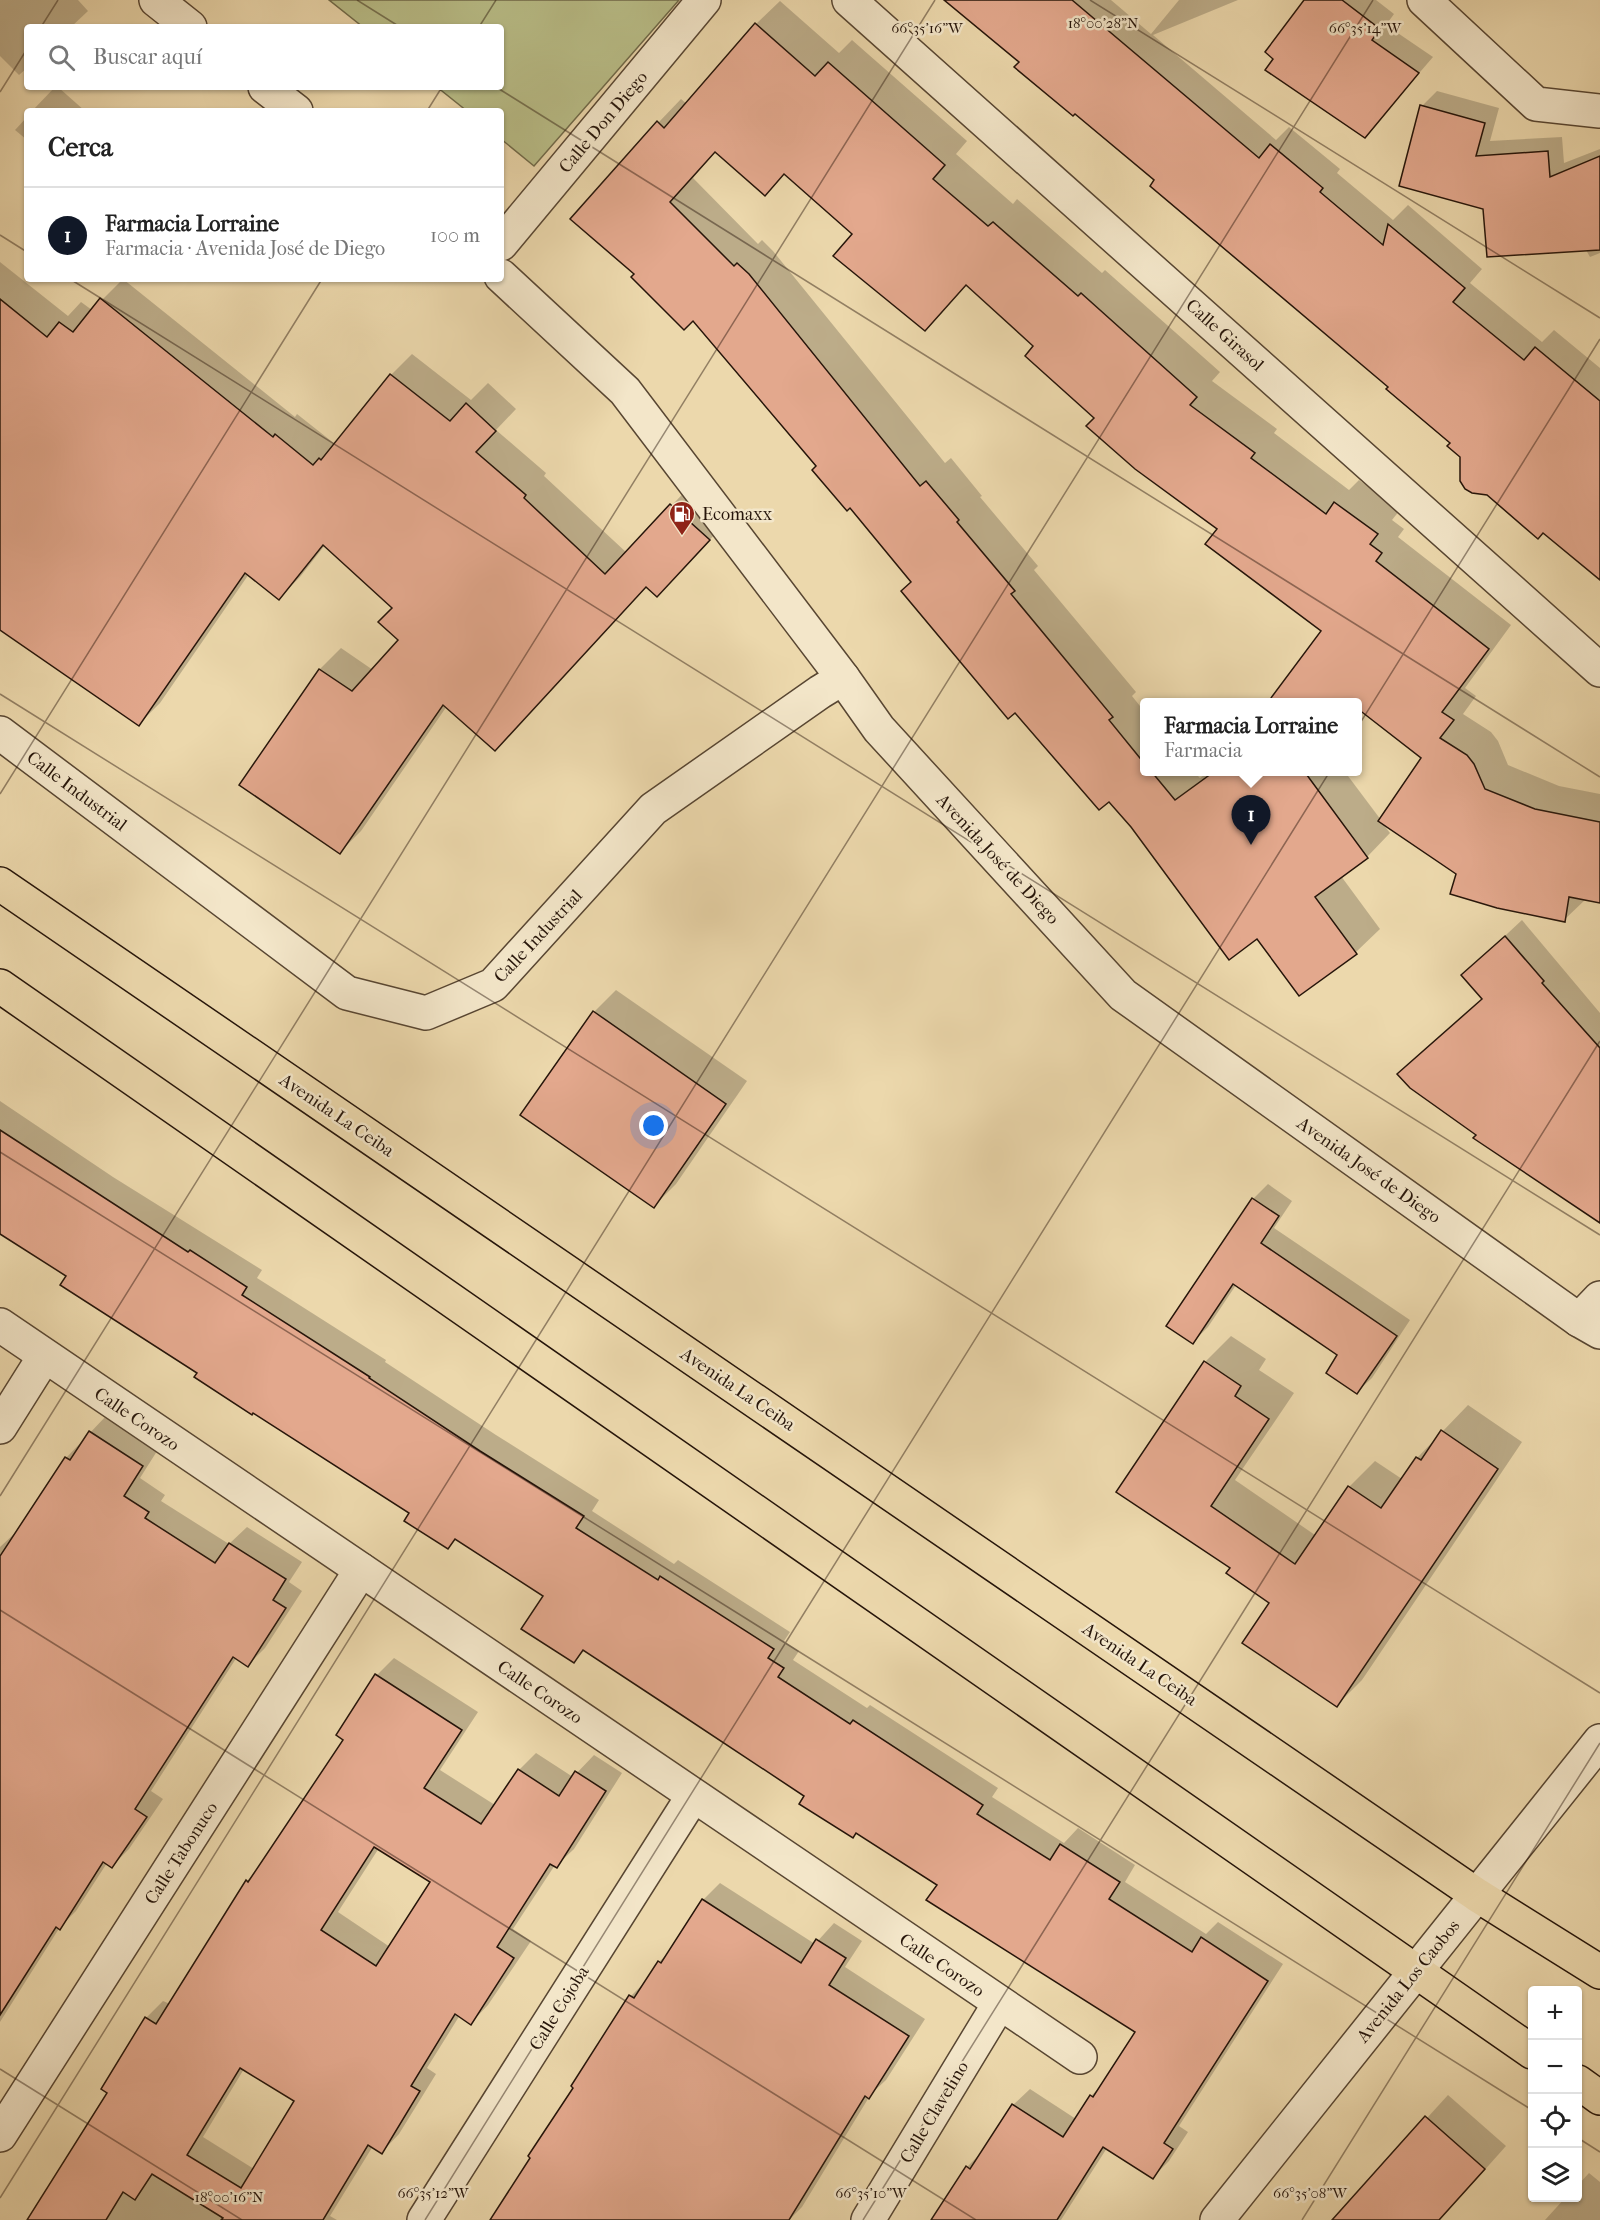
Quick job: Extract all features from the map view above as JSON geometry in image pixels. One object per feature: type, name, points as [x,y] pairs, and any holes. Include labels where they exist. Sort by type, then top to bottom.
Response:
[{"type":"highway","name":"Avenida La Ceiba","points":[[0,884],[1477,1895],[1600,1972]]},
{"type":"highway","points":[[0,986],[1528,2049]]},
{"type":"highway","points":[[1582,2085],[1600,2098]]},
{"type":"street","points":[[156,0],[186,24]]},
{"type":"street","name":"Calle Don Diego","points":[[504,240],[704,0]]},
{"type":"street","name":"Calle Girasol","points":[[849,0],[1600,670]]},
{"type":"street","points":[[1424,0],[1536,104],[1600,111]]},
{"type":"street","points":[[270,90],[292,108]]},
{"type":"street","name":"Avenida José de Diego","points":[[504,279],[625,390],[879,729],[1123,996],[1593,1317]]},
{"type":"street","name":"Calle Industrial","points":[[0,733],[346,993],[426,1013],[493,986],[653,809],[843,678]]},
{"type":"street","name":"Calle Corozo","points":[[0,1326],[999,2004],[1080,2056]]},
{"type":"street","points":[[0,1426],[44,1357]]},
{"type":"street","name":"Calle Tabonuco","points":[[0,2135],[361,1570]]},
{"type":"street","name":"Avenida Los Caobos","points":[[1217,2220],[1600,1741]]},
{"type":"street","name":"Calle Cojoba","points":[[424,2220],[693,1796]]},
{"type":"street","name":"Calle Clavelino","points":[[868,2220],[999,2004]]},
{"type":"green space","points":[[329,0],[679,0],[534,166],[504,141],[504,108],[463,108],[441,90],[504,90],[504,24],[359,24]]},
{"type":"building","points":[[944,0],[1072,0],[1259,158],[1270,144],[1323,188],[1320,192],[1383,245],[1388,224],[1465,288],[1453,302],[1524,360],[1535,347],[1600,401],[1600,580],[1543,533],[1538,539],[1487,495],[1472,493],[1465,489],[1460,481],[1460,457],[1447,446],[1450,443],[1386,389],[1388,387],[1150,186],[1154,180],[1014,67],[1019,62]]},
{"type":"building","points":[[1304,0],[1342,0],[1380,29],[1372,40],[1419,73],[1365,138],[1265,70],[1273,59],[1265,52]]},
{"type":"building","points":[[755,23],[815,76],[828,62],[945,165],[933,179],[988,226],[993,222],[1078,296],[1081,293],[1197,397],[1190,405],[1255,453],[1251,458],[1326,514],[1334,502],[1378,534],[1370,544],[1382,553],[1376,561],[1489,649],[1442,712],[1454,720],[1440,738],[1467,755],[1474,764],[1485,789],[1535,809],[1600,822],[1600,903],[1569,897],[1565,922],[1497,908],[1450,894],[1456,874],[1378,821],[1421,758],[1362,712],[1362,698],[1271,698],[1321,631],[1205,544],[1217,529],[1135,469],[1086,426],[1094,418],[1025,356],[1033,346],[966,285],[925,331],[833,256],[852,234],[784,174],[765,196],[715,152],[670,202],[734,266],[737,263],[749,274],[920,486],[926,481],[959,520],[957,522],[1015,591],[1011,594],[1113,717],[1109,720],[1140,758],[1140,776],[1155,776],[1175,800],[1208,776],[1308,776],[1368,858],[1315,897],[1357,954],[1299,996],[1257,939],[1229,960],[1131,827],[1109,802],[1099,810],[1015,713],[1008,719],[901,591],[911,582],[850,508],[847,511],[812,470],[816,466],[693,321],[684,330],[631,277],[634,274],[570,219],[657,121],[664,128]]},
{"type":"building","points":[[1420,105],[1485,123],[1476,156],[1548,151],[1550,177],[1600,156],[1600,250],[1487,257],[1483,209],[1399,186]]},
{"type":"building","points":[[100,298],[273,437],[275,434],[313,465],[319,458],[321,460],[390,374],[450,421],[466,403],[496,431],[476,452],[526,495],[524,498],[605,574],[670,504],[710,540],[657,597],[646,587],[495,751],[443,705],[340,854],[239,785],[319,669],[352,691],[398,640],[378,622],[392,608],[323,545],[279,600],[245,573],[139,726],[0,630],[0,299],[47,337],[59,322],[73,332]]},
{"type":"building","points":[[1505,936],[1544,981],[1542,983],[1600,1048],[1600,1223],[1473,1138],[1476,1135],[1410,1088],[1397,1074],[1482,999],[1461,975]]},
{"type":"building","points":[[593,1011],[726,1104],[654,1208],[520,1115]]},
{"type":"building","points":[[0,1130],[188,1252],[190,1250],[247,1287],[242,1295],[480,1451],[584,1516],[576,1528],[658,1580],[660,1576],[774,1649],[768,1658],[784,1668],[778,1677],[850,1724],[853,1720],[983,1805],[977,1814],[1050,1860],[1060,1844],[1120,1882],[1109,1899],[1192,1952],[1201,1937],[1268,1981],[1164,2143],[1173,2149],[1153,2179],[1103,2147],[1057,2220],[931,2220],[966,2166],[970,2169],[1012,2104],[1063,2137],[1090,2095],[1093,2097],[1135,2032],[926,1900],[937,1885],[856,1833],[853,1838],[799,1804],[804,1796],[583,1650],[574,1663],[521,1629],[543,1596],[455,1539],[448,1549],[404,1521],[409,1513],[253,1413],[252,1415],[194,1377],[197,1373],[60,1285],[66,1276],[0,1234]]},
{"type":"building","points":[[1252,1198],[1279,1216],[1261,1243],[1397,1336],[1357,1394],[1326,1373],[1337,1355],[1233,1284],[1193,1344],[1166,1326]]},
{"type":"building","points":[[1204,1361],[1241,1386],[1235,1396],[1269,1419],[1211,1506],[1295,1564],[1348,1486],[1381,1508],[1416,1457],[1421,1460],[1441,1430],[1498,1469],[1337,1707],[1242,1643],[1269,1603],[1226,1573],[1230,1568],[1116,1492]]},
{"type":"building","points":[[89,1431],[143,1466],[124,1496],[149,1512],[145,1518],[215,1563],[229,1543],[286,1579],[273,1600],[286,1608],[248,1667],[233,1657],[135,1809],[147,1817],[112,1868],[103,1862],[60,1930],[56,1927],[0,2015],[0,1556],[65,1457],[70,1460]]},
{"type":"building","points":[[375,1674],[462,1730],[424,1788],[481,1824],[518,1769],[559,1796],[575,1771],[606,1791],[557,1868],[550,1864],[497,1947],[514,1958],[471,2025],[455,2014],[411,2086],[420,2091],[382,2154],[368,2145],[323,2220],[221,2220],[223,2218],[152,2174],[135,2200],[123,2192],[106,2220],[27,2220],[107,2093],[101,2089],[145,2017],[156,2024],[246,1880],[248,1882],[343,1740],[336,1735]],"holes":[[[374,1847],[430,1882],[376,1966],[321,1930]],[[240,2068],[294,2101],[241,2188],[187,2155]]]},
{"type":"building","points":[[702,1899],[801,1963],[816,1939],[846,1958],[829,1985],[909,2036],[869,2099],[865,2096],[789,2220],[490,2220],[629,1995],[634,1998],[658,1961],[661,1963]]},
{"type":"building","points":[[1425,2116],[1485,2169],[1439,2220],[1332,2220]]},
{"type":"place","name":"Ecomaxx","points":[[682,537]]},
{"type":"place","name":"Farmacia Lorraine","points":[[1251,845]]}]
